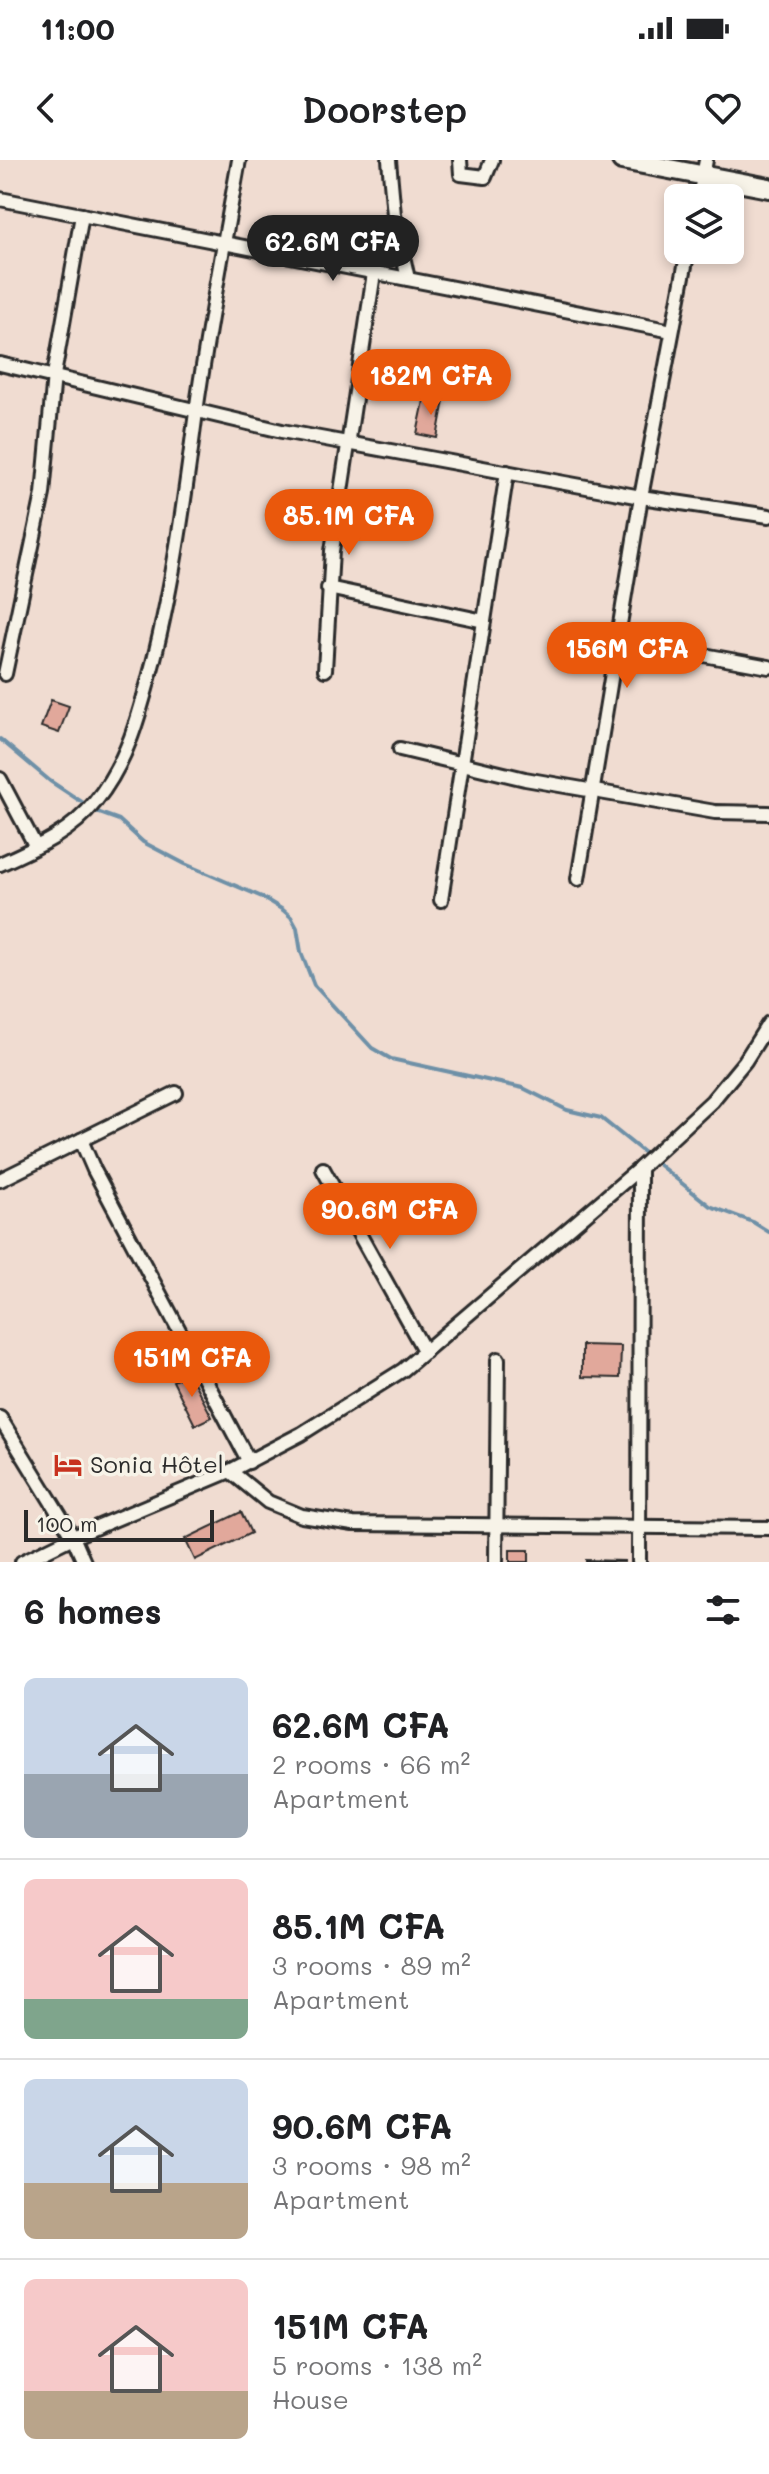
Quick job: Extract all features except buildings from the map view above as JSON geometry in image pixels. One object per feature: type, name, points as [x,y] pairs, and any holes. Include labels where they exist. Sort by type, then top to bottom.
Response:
[{"type":"highway","points":[[622,160],[705,167],[769,188]]},
{"type":"street","points":[[0,864],[36,847],[80,820],[98,799],[132,739],[157,644],[185,504],[196,411],[239,160]]},
{"type":"street","points":[[389,160],[394,215],[408,279]]},
{"type":"street","points":[[460,160],[461,174],[479,178],[485,177],[492,160]]},
{"type":"street","points":[[0,199],[672,331]]},
{"type":"street","points":[[5,674],[43,494],[54,375],[82,215]]},
{"type":"street","points":[[578,879],[641,497],[685,264]]},
{"type":"street","points":[[325,670],[328,588],[374,273]]},
{"type":"street","points":[[0,364],[282,431],[641,497],[769,516]]},
{"type":"street","points":[[441,900],[507,472]]},
{"type":"street","points":[[328,588],[484,621]]},
{"type":"street","points":[[617,639],[769,667]]},
{"type":"street","points":[[400,749],[525,779],[715,812],[769,813]]},
{"type":"street","points":[[0,779],[36,847]]},
{"type":"street","points":[[22,1562],[249,1462],[348,1407],[403,1370],[642,1167],[712,1101],[745,1061],[769,1023]]},
{"type":"street","points":[[0,1180],[176,1093]]},
{"type":"street","points":[[81,1140],[249,1462]]},
{"type":"street","points":[[639,1562],[642,1167]]},
{"type":"street","points":[[323,1169],[425,1352]]},
{"type":"street","points":[[496,1562],[498,1359]]},
{"type":"street","points":[[0,1418],[73,1537],[84,1562]]},
{"type":"street","points":[[230,1471],[268,1502],[302,1516],[353,1524],[769,1528]]},
{"type":"waterway","points":[[0,739],[50,781],[97,812],[119,820],[143,842],[262,897],[283,910],[297,928],[301,952],[314,985],[372,1048],[391,1059],[523,1088],[567,1110],[601,1118],[710,1206],[753,1222],[769,1232]]},
{"type":"place","name":"Sonia Hôtel","points":[[68,1465]]}]
